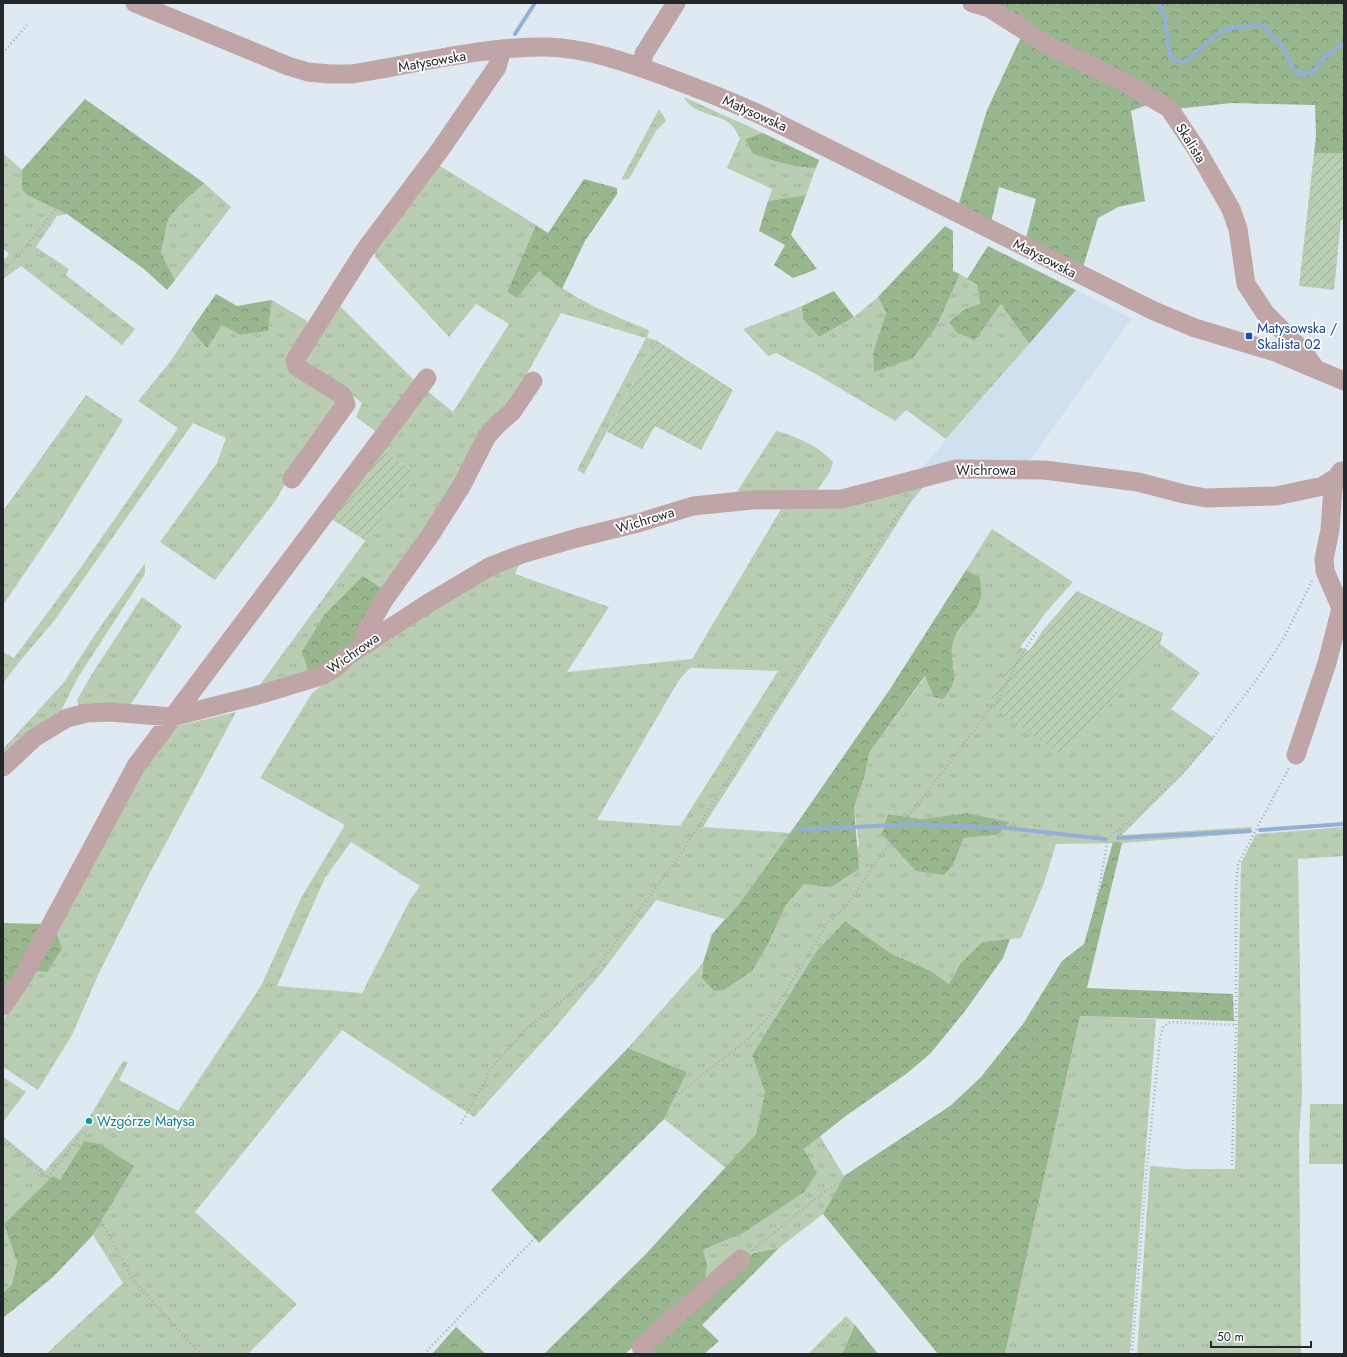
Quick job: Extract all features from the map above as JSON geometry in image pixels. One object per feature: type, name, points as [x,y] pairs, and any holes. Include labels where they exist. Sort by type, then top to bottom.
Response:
[{"type":"street","name":"Matysowska","points":[[134,3],[260,56],[288,66],[315,73],[352,74],[502,49],[548,47],[583,51],[640,68],[729,100],[763,116],[1154,311],[1195,328],[1275,352],[1344,381]]},
{"type":"street","points":[[640,68],[644,54],[676,3]]},
{"type":"street","name":"Skalista","points":[[972,3],[989,8],[1050,46],[1122,81],[1169,108],[1197,150],[1231,209],[1238,229],[1246,284],[1265,314],[1302,350],[1316,369]]},
{"type":"street","points":[[292,479],[346,404],[342,395],[297,367],[295,360],[365,250],[440,150],[497,67],[502,49]]},
{"type":"street","points":[[3,1006],[24,975],[136,766],[427,378]]},
{"type":"street","points":[[363,645],[366,633],[384,600],[431,534],[458,491],[487,436],[512,412],[533,381]]},
{"type":"street","name":"Wichrowa","points":[[3,767],[34,738],[67,718],[87,713],[110,712],[172,717],[262,694],[320,676],[335,668],[363,645],[427,604],[491,566],[522,554],[577,538],[638,524],[693,506],[752,500],[842,499],[956,469],[1044,470],[1138,482],[1206,498],[1276,496],[1308,490],[1323,486],[1340,472]]},
{"type":"street","points":[[1296,754],[1327,663],[1341,608],[1324,571],[1324,560],[1330,530],[1333,488],[1340,472]]},
{"type":"street","points":[[644,1354],[641,1347],[741,1259]]},
{"type":"path","points":[[3,53],[27,25]]},
{"type":"path","points":[[3,271],[26,246],[126,123]]},
{"type":"path","points":[[461,1124],[493,1066],[528,1027],[588,979],[678,858],[892,523],[928,476]]},
{"type":"path","points":[[741,1259],[826,1191],[971,1111],[998,1084],[1049,1019],[1088,948],[1108,838],[1134,818],[1180,776],[1211,740],[1257,679],[1284,638],[1324,560]]},
{"type":"path","points":[[424,1354],[654,1113],[747,1040],[772,1012],[827,924],[848,905],[902,825],[1000,696],[1022,654],[1036,632]]},
{"type":"path","points":[[1232,1165],[1236,1025],[1236,886],[1238,865],[1296,754]]},
{"type":"path","points":[[1132,1354],[1146,1176],[1160,1039],[1163,1027],[1170,1022],[1236,1025]]},
{"type":"path","points":[[48,1177],[84,1130]]},
{"type":"path","points":[[3,1139],[48,1177],[90,1207],[100,1219],[133,1280],[200,1354]]},
{"type":"shaded area","points":[[1076,290],[1132,319],[1027,464],[921,469]]},
{"type":"green space","points":[[993,3],[1344,3],[1344,153],[1314,153],[1316,136],[1315,105],[1232,103],[1175,109],[1152,103],[1131,111],[1145,201],[1118,207],[1098,218],[1083,267],[1026,238],[1036,199],[999,187],[991,222],[959,203],[987,110],[1022,35]]},
{"type":"green space","points":[[684,97],[763,133],[746,139],[753,154],[776,162],[816,168],[806,195],[768,201],[772,189],[727,168],[740,138],[732,126],[724,120],[692,107],[687,103]]},
{"type":"green space","points":[[85,99],[204,183],[180,205],[168,219],[161,253],[175,280],[167,290],[144,269],[67,214],[27,195],[22,189],[22,170]]},
{"type":"green space","points":[[659,109],[666,121],[656,131],[629,179],[621,180]]},
{"type":"green space","points":[[763,133],[819,160],[816,168],[776,162],[753,154],[745,139]]},
{"type":"green space","points":[[3,153],[22,170],[22,189],[27,195],[67,214],[57,216],[36,247],[69,269],[66,275],[135,329],[122,345],[21,266],[3,279],[3,261],[9,254],[3,248]]},
{"type":"green space","points":[[1314,153],[1344,153],[1344,219],[1341,220],[1334,290],[1299,286]]},
{"type":"green space","points":[[435,163],[536,225],[507,292],[517,298],[539,270],[578,298],[649,330],[647,338],[656,340],[584,474],[577,470],[646,338],[561,313],[524,379],[387,592],[363,577],[309,674],[256,690],[415,473],[383,449],[425,389],[453,412],[509,324],[476,304],[449,337],[376,258],[373,250]]},
{"type":"green space","points":[[584,179],[617,188],[617,194],[585,241],[562,289],[539,271],[517,298],[507,292],[536,225],[548,233]]},
{"type":"green space","points":[[204,183],[231,207],[175,280],[161,253],[168,219],[180,205]]},
{"type":"green space","points":[[806,195],[791,235],[817,269],[793,278],[774,265],[785,245],[759,231],[768,201]]},
{"type":"green space","points":[[945,226],[953,231],[953,271],[960,274],[936,327],[913,358],[874,372],[873,353],[886,313],[878,297]]},
{"type":"green space","points":[[988,246],[1076,290],[1029,344],[1001,304],[975,340],[957,333],[949,322],[965,309],[980,304],[977,284],[967,279]]},
{"type":"green space","points":[[960,274],[977,284],[980,305],[965,309],[950,321],[957,333],[975,340],[1001,304],[1029,344],[946,439],[906,410],[895,421],[814,373],[776,353],[768,356],[743,329],[802,306],[803,319],[819,337],[854,317],[878,297],[886,313],[873,353],[875,372],[951,293]]},
{"type":"green space","points":[[834,291],[854,317],[819,337],[803,319],[802,306]]},
{"type":"green space","points":[[216,294],[237,306],[272,300],[268,331],[240,335],[222,325],[207,348],[191,330]]},
{"type":"green space","points":[[272,300],[307,321],[307,332],[288,358],[339,403],[276,500],[215,580],[160,542],[217,463],[226,438],[193,423],[54,621],[3,683],[3,652],[14,658],[79,570],[178,428],[138,401],[170,362],[191,330],[207,348],[222,325],[240,335],[268,331]]},
{"type":"green space","points":[[337,303],[414,380],[378,433],[356,417],[362,403],[341,386],[309,367],[302,355]]},
{"type":"green space","points":[[656,340],[733,390],[701,450],[655,426],[642,449],[607,432]]},
{"type":"green space","points":[[86,395],[123,420],[58,524],[3,605],[3,511]]},
{"type":"green space","points":[[776,431],[792,436],[814,446],[833,462],[830,472],[815,493],[733,498]]},
{"type":"green space","points":[[383,449],[415,473],[366,541],[330,518]]},
{"type":"green space","points":[[929,480],[911,502],[703,827],[790,833],[739,904],[725,919],[656,900],[602,972],[554,1029],[474,1117],[342,1030],[195,1212],[297,1304],[248,1354],[46,1354],[123,1283],[93,1235],[133,1167],[84,1141],[60,1180],[53,1177],[4,1224],[17,1262],[12,1284],[3,1293],[3,1136],[45,1171],[86,1123],[123,1061],[128,1062],[119,1080],[178,1111],[261,986],[301,898],[345,825],[260,778],[312,693],[352,661],[456,595],[522,558],[515,574],[609,607],[567,672],[692,659],[784,504]],"holes":[[[690,668],[778,671],[680,826],[597,820],[679,680]],[[351,842],[420,886],[410,900],[362,993],[277,986],[325,878]]]},
{"type":"green space","points":[[992,529],[1073,582],[1047,611],[1020,647],[1064,756],[1160,644],[1200,673],[1171,709],[1214,738],[1183,774],[1122,835],[1252,827],[1250,833],[1122,843],[1056,844],[1044,883],[1021,938],[982,942],[960,964],[949,984],[931,971],[892,954],[845,921],[816,952],[752,1055],[765,1092],[756,1134],[726,1168],[664,1119],[687,1072],[628,1048],[703,963],[702,978],[769,942],[786,905],[804,883],[831,886],[859,845],[854,807],[865,775],[869,753],[926,676],[955,670],[950,654],[954,638],[981,600],[980,577],[966,570]],"holes":[[[967,813],[1010,822],[998,835],[964,838],[953,865],[889,814],[922,819]]]},
{"type":"green space","points":[[145,563],[145,574],[77,679],[60,713],[3,759],[3,749],[65,681],[98,630]]},
{"type":"green space","points":[[966,570],[980,577],[981,596],[978,606],[959,629],[954,639],[952,655],[954,675],[950,690],[943,699],[934,697],[925,676],[869,753],[865,775],[854,807],[859,869],[831,887],[804,884],[786,905],[769,942],[752,971],[724,990],[714,991],[702,978],[703,963],[712,934],[739,904],[800,819],[890,689]]},
{"type":"green space","points":[[363,576],[387,592],[356,644],[309,674],[302,651],[325,614]]},
{"type":"green space","points":[[1077,591],[1163,633],[1160,644],[1064,756],[995,709],[990,701],[1020,647],[1029,651],[1043,630]]},
{"type":"green space","points":[[142,597],[182,626],[129,707],[79,709],[77,700]]},
{"type":"green space","points":[[236,712],[145,882],[99,973],[72,1035],[38,1090],[3,1067],[3,1020],[35,971],[55,929],[145,766],[177,726]]},
{"type":"green space","points":[[967,813],[1010,822],[998,835],[964,838],[953,865],[944,875],[916,871],[882,834],[888,814],[922,819]]},
{"type":"green space","points":[[1344,827],[1344,856],[1298,859],[1302,1094],[1299,1137],[1301,1354],[1137,1354],[1150,1166],[1186,1169],[1235,1169],[1241,863],[1256,834]]},
{"type":"green space","points":[[1113,842],[1122,843],[1087,988],[1233,994],[1234,1021],[1080,1016],[1005,1354],[938,1354],[823,1214],[844,1176],[950,1106],[981,1077],[1023,1024],[1062,961],[1084,944]]},
{"type":"green space","points":[[845,921],[892,954],[931,971],[949,984],[960,964],[982,942],[1010,939],[1003,958],[965,1011],[930,1054],[906,1074],[847,1115],[804,1149],[817,1173],[804,1192],[745,1232],[703,1250],[707,1265],[704,1285],[754,1253],[779,1248],[702,1325],[719,1341],[704,1354],[651,1354],[642,1339],[625,1354],[544,1354],[644,1256],[756,1134],[765,1092],[752,1055],[816,952]]},
{"type":"green space","points":[[3,923],[42,924],[3,996]]},
{"type":"green space","points":[[55,929],[62,949],[47,972],[35,971]]},
{"type":"green space","points":[[1080,1016],[1156,1019],[1130,1354],[1005,1354]]},
{"type":"green space","points":[[628,1048],[687,1072],[664,1119],[539,1243],[491,1190]]},
{"type":"green space","points":[[3,1077],[26,1092],[3,1122]]},
{"type":"green space","points":[[1310,1104],[1344,1104],[1344,1164],[1309,1164]]},
{"type":"green space","points":[[820,1136],[844,1176],[823,1214],[779,1248],[754,1253],[704,1285],[703,1250],[745,1232],[816,1173],[804,1149]]},
{"type":"green space","points":[[84,1141],[100,1144],[134,1166],[93,1235],[53,1277],[3,1318],[3,1293],[12,1284],[17,1262],[4,1224],[53,1176],[60,1180]]},
{"type":"green space","points":[[846,1316],[855,1325],[842,1354],[808,1354]]},
{"type":"green space","points":[[855,1325],[878,1354],[842,1354]]},
{"type":"green space","points":[[456,1327],[486,1354],[432,1354]]},
{"type":"waterway","points":[[515,34],[535,3]]},
{"type":"waterway","points":[[1159,3],[1165,19],[1170,57],[1183,63],[1219,33],[1224,30],[1237,27],[1264,26],[1283,48],[1291,66],[1301,75],[1314,71],[1324,57],[1344,43]]},
{"type":"waterway","points":[[799,830],[913,824],[1007,828],[1105,839]]},
{"type":"waterway","points":[[1260,830],[1344,824]]},
{"type":"waterway","points":[[1118,838],[1250,831]]},
{"type":"place","name":"Matysowska / Skalista 02","points":[[1249,336]]},
{"type":"place","name":"Wzgórze Matysa","points":[[89,1121]]}]
